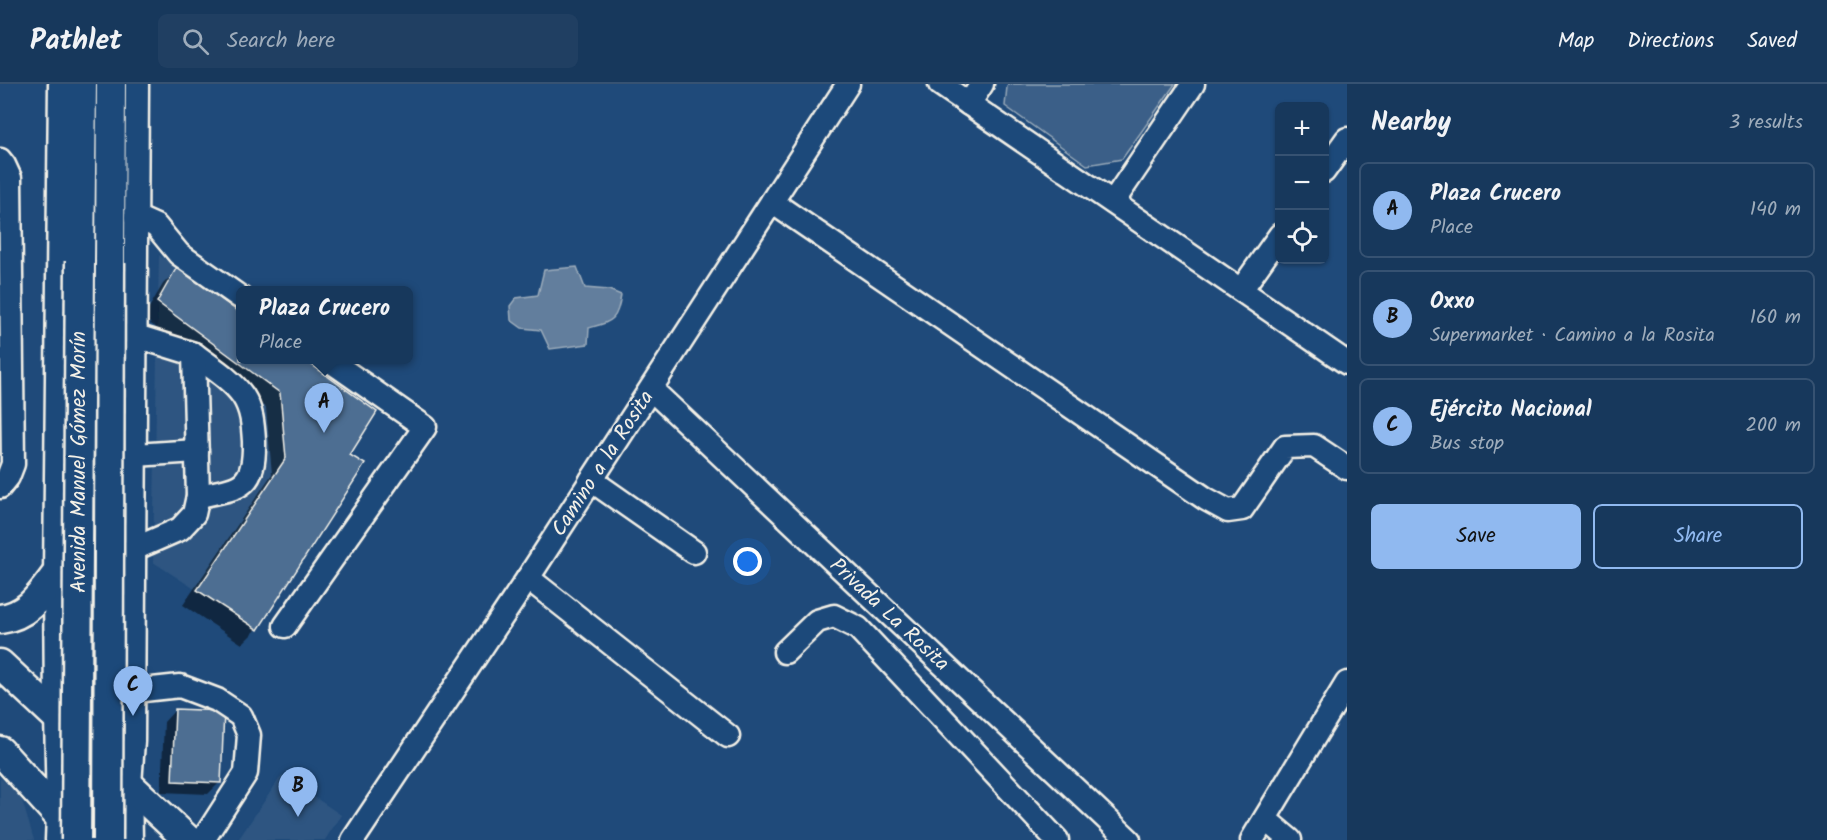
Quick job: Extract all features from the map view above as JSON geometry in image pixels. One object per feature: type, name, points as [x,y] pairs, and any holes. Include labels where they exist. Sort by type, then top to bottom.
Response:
[{"type":"main road","name":"Avenida Manuel Gómez Morín","points":[[76,840],[82,84]]},
{"type":"main road","name":"Avenida Manuel Gómez Morín","points":[[108,840],[111,84]]},
{"type":"main road","points":[[0,619],[17,615],[28,609],[55,576]]},
{"type":"main road","points":[[0,664],[188,840]]},
{"type":"main road","points":[[0,752],[58,827],[84,840]]},
{"type":"street","points":[[58,827],[55,576],[60,84]]},
{"type":"street","points":[[131,840],[130,785],[134,691],[137,84]]},
{"type":"street","name":"Camino a la Rosita","points":[[353,840],[528,578],[848,84]]},
{"type":"street","points":[[940,84],[1347,363]]},
{"type":"street","points":[[969,104],[982,84]]},
{"type":"street","points":[[1113,202],[1193,84]]},
{"type":"street","points":[[1329,164],[1347,139]]},
{"type":"street","points":[[0,160],[10,178],[13,465],[8,477],[0,487]]},
{"type":"street","points":[[772,202],[1206,499],[1228,511],[1242,509],[1285,447],[1314,446],[1347,468]]},
{"type":"street","points":[[136,217],[156,226],[179,254],[236,294]]},
{"type":"street","points":[[1241,290],[1275,243]]},
{"type":"street","points":[[136,336],[194,354],[225,377],[243,396],[252,419],[254,462],[248,478],[231,490],[198,496]]},
{"type":"street","points":[[134,549],[180,529],[194,514],[198,496],[194,354]]},
{"type":"street","points":[[285,626],[424,427],[335,364]]},
{"type":"street","name":"Privada La Rosita","points":[[651,389],[1128,840]]},
{"type":"street","points":[[135,455],[197,451]]},
{"type":"street","points":[[591,480],[694,552]]},
{"type":"street","points":[[528,578],[728,736]]},
{"type":"street","points":[[786,652],[817,621],[834,616],[858,628],[1057,840]]},
{"type":"street","points":[[55,652],[75,671],[95,680],[116,678],[129,669],[134,662]]},
{"type":"street","points":[[1252,840],[1347,683]]},
{"type":"street","points":[[134,691],[180,686],[217,700],[241,716],[249,735],[246,773],[203,840]]},
{"type":"street","points":[[1265,819],[1290,840]]},
{"type":"shaded area","points":[[1008,84],[1175,84],[1122,159],[1087,165],[1005,106]]},
{"type":"shaded area","points":[[159,255],[236,310],[236,364],[311,364],[377,412],[350,454],[365,464],[258,630],[153,562]]},
{"type":"shaded area","points":[[577,267],[585,288],[609,290],[621,295],[618,310],[609,321],[589,328],[588,344],[550,349],[541,330],[522,328],[511,320],[510,306],[516,298],[538,295],[544,270]]},
{"type":"shaded area","points":[[282,775],[341,815],[325,840],[238,840]]},
{"type":"shaded area","points":[[0,778],[21,797],[34,840],[0,840]]},
{"type":"building","points":[[177,267],[236,310],[236,360],[157,302]]},
{"type":"building","points":[[241,364],[311,364],[377,412],[350,455],[365,464],[258,630],[197,590],[286,458],[280,393]]},
{"type":"building","points":[[175,709],[224,711],[221,783],[172,781]]},
{"type":"place","name":"Plaza Crucero","points":[[324,433]]},
{"type":"place","name":"Ejército Nacional","points":[[133,716]]},
{"type":"place","name":"Oxxo","points":[[298,817]]}]
